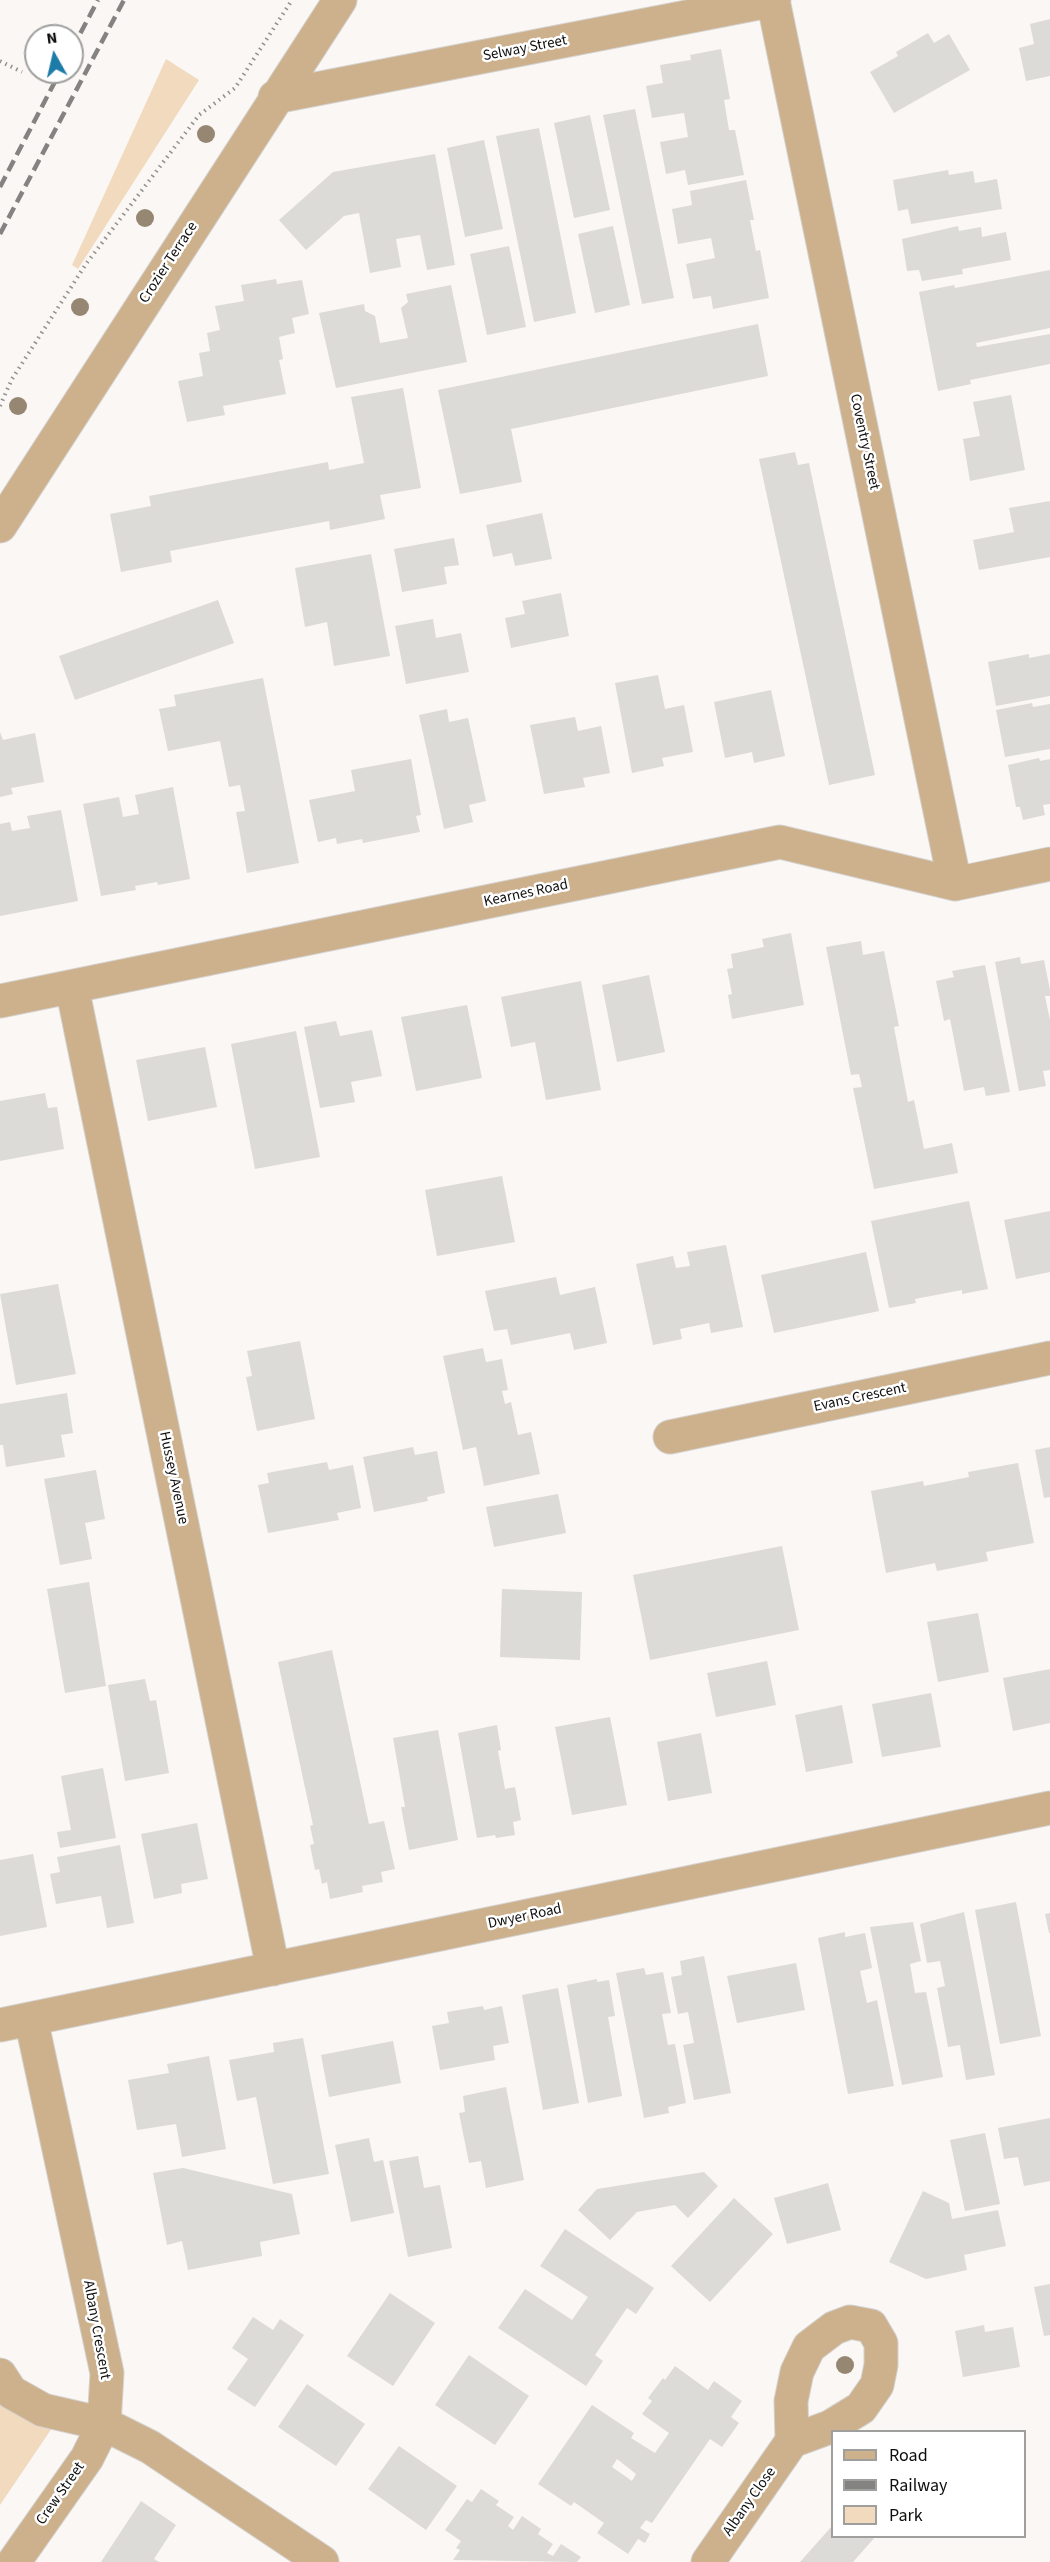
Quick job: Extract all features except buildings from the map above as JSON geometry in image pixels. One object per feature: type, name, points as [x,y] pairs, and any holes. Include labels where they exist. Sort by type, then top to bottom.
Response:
[{"type":"street","name":"Crozier Terrace","points":[[0,526],[275,97],[340,0]]},
{"type":"street","name":"Selway Street","points":[[275,97],[773,0]]},
{"type":"street","name":"Coventry Street","points":[[773,0],[955,884]]},
{"type":"street","name":"Kearnes Road","points":[[0,1001],[780,842],[955,884],[1050,864]]},
{"type":"street","name":"Hussey Avenue","points":[[72,987],[273,1969]]},
{"type":"street","name":"Evans Crescent","points":[[670,1437],[1050,1358]]},
{"type":"street","name":"Dwyer Road","points":[[15,2022],[1050,1808]]},
{"type":"street","name":"Albany Crescent","points":[[15,2022],[107,2373],[104,2424]]},
{"type":"street","points":[[0,2375],[11,2392],[43,2410],[104,2424],[150,2447],[322,2562]]},
{"type":"street","name":"Crew Street","points":[[11,2554],[87,2458],[104,2424]]},
{"type":"street","name":"Albany Close","points":[[708,2562],[792,2441]]},
{"type":"path","points":[[0,406],[12,379],[86,264],[199,115],[234,88],[292,0]]},
{"type":"path","points":[[0,61],[22,72]]},
{"type":"green space","points":[[166,59],[199,80],[78,269],[72,265]]},
{"type":"green space","points":[[0,2398],[52,2428],[0,2505]]},
{"type":"railway","points":[[84,26],[98,0]]},
{"type":"railway","points":[[0,234],[124,0]]},
{"type":"railway","points":[[0,187],[54,84]]}]
